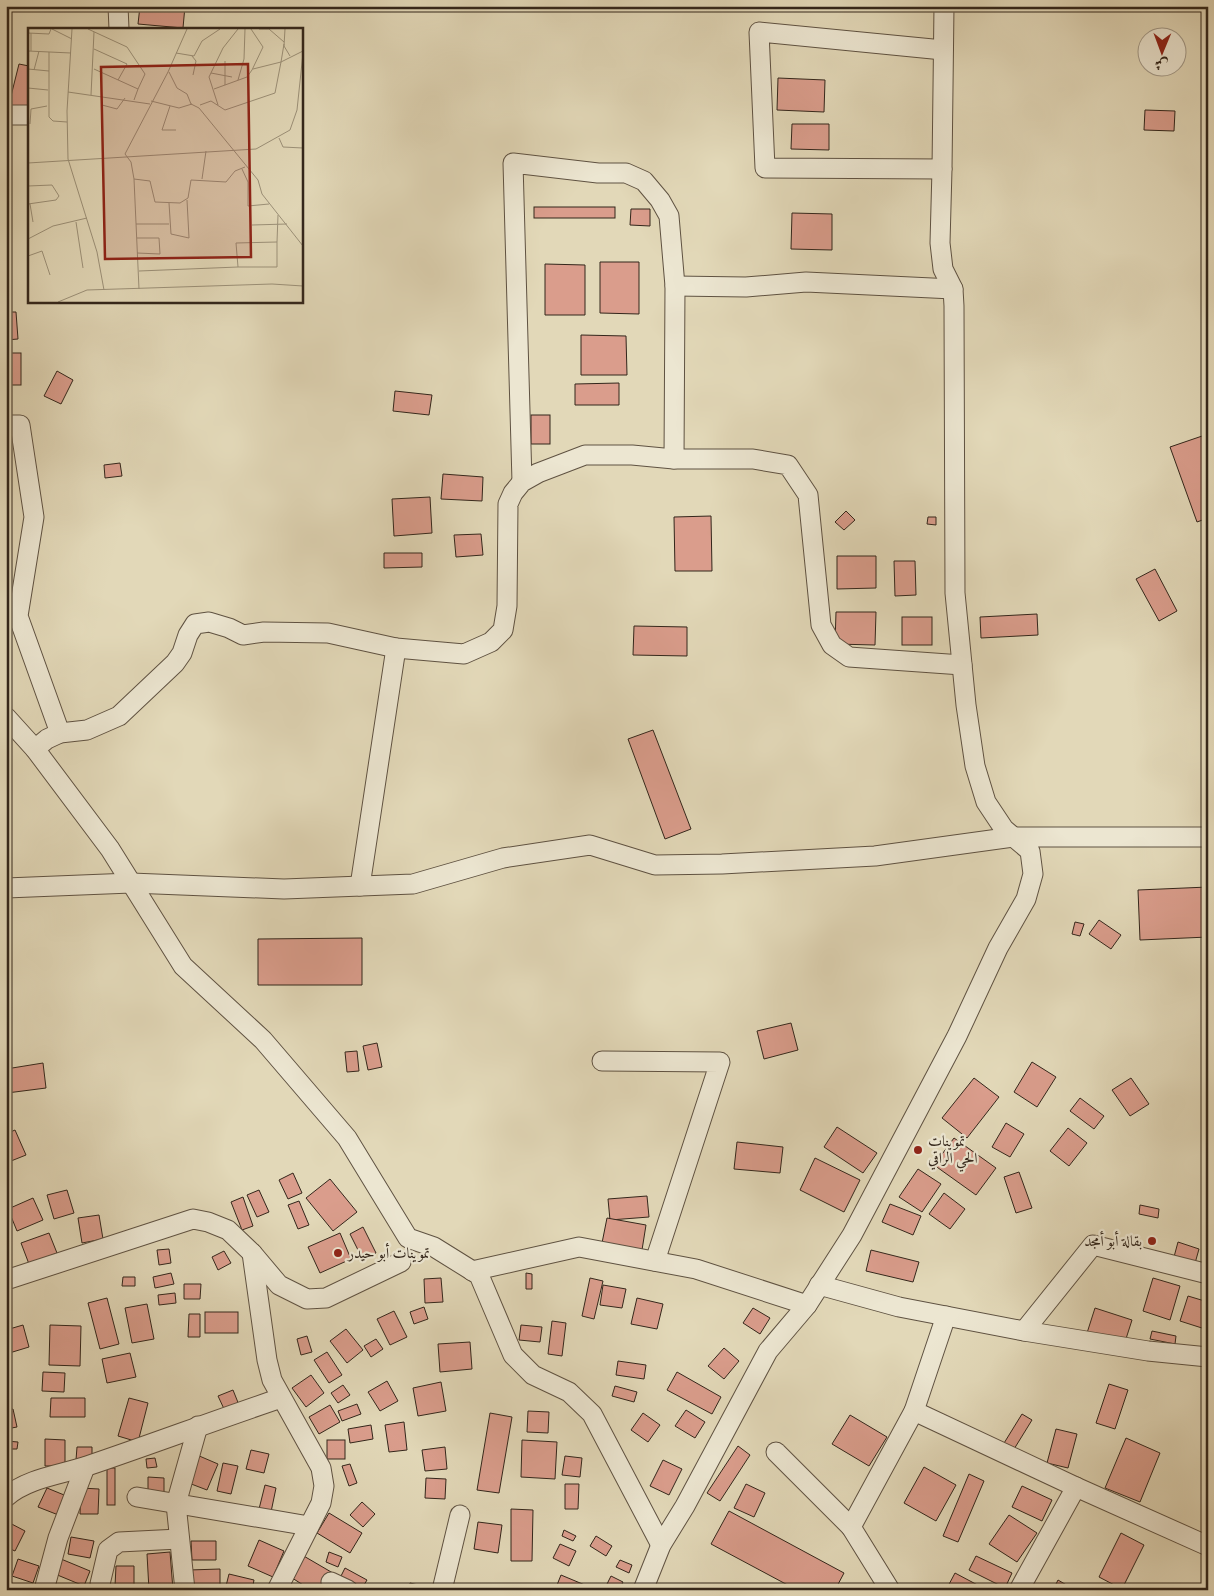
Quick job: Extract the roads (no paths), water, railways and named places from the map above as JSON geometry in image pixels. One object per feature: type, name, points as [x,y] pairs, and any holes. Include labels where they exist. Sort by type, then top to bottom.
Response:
[{"type":"street","points":[[118,6],[119,28]]},
{"type":"street","points":[[643,1590],[661,1545],[685,1506],[768,1351],[807,1305],[852,1235],[958,1036],[998,948],[1026,899],[1033,874],[1030,851],[1004,829],[986,802],[975,766],[966,705],[955,592],[953,289],[943,269],[940,243],[944,6]]},
{"type":"street","points":[[942,169],[765,168],[759,32],[943,50]]},
{"type":"street","points":[[6,115],[28,115]]},
{"type":"street","points":[[522,482],[513,163],[598,173],[626,173],[644,181],[660,200],[668,216],[675,286],[674,459]]},
{"type":"street","points":[[675,286],[746,287],[806,282],[953,289]]},
{"type":"street","points":[[6,425],[20,425],[34,517],[18,616],[60,733]]},
{"type":"street","points":[[35,749],[47,739],[60,733],[87,730],[119,716],[175,663],[182,653],[188,635],[195,624],[209,622],[229,628],[243,635],[264,632],[328,633],[396,648],[464,654],[491,642],[503,630],[507,606],[508,504],[513,493],[522,482],[538,473],[585,455],[632,455],[674,459],[753,459],[788,465],[808,495],[821,625],[832,645],[849,656],[962,665]]},
{"type":"street","points":[[360,886],[396,648]]},
{"type":"street","points":[[6,717],[35,749],[110,849],[183,966],[263,1040],[347,1138],[408,1238],[434,1247],[480,1275],[513,1355],[533,1375],[569,1392],[592,1414],[661,1545]]},
{"type":"street","points":[[6,888],[131,883],[284,889],[413,884],[503,858],[590,844],[655,865],[722,864],[875,856],[1013,837],[1208,837]]},
{"type":"street","points":[[602,1061],[720,1062],[655,1261]]},
{"type":"street","points":[[6,1280],[193,1219],[208,1222],[228,1230],[252,1253],[279,1285],[307,1299],[326,1298],[401,1262]]},
{"type":"street","points":[[1024,1331],[1094,1245],[1208,1274]]},
{"type":"street","points":[[472,1271],[579,1247],[696,1269],[807,1305]]},
{"type":"street","points":[[252,1253],[269,1370],[276,1389],[317,1461],[324,1477],[324,1494],[321,1503],[277,1590]]},
{"type":"street","points":[[819,1285],[899,1307],[1024,1331],[1148,1352],[1208,1357]]},
{"type":"street","points":[[851,1527],[914,1411],[946,1316]]},
{"type":"street","points":[[6,1497],[35,1481],[85,1467],[281,1398]]},
{"type":"street","points":[[914,1411],[1208,1546]]},
{"type":"street","points":[[185,1590],[176,1504],[198,1426]]},
{"type":"street","points":[[776,1452],[851,1527],[890,1590]]},
{"type":"street","points":[[44,1590],[58,1538],[85,1467]]},
{"type":"street","points":[[1019,1590],[1076,1487]]},
{"type":"street","points":[[137,1497],[309,1526]]},
{"type":"street","points":[[442,1590],[460,1515]]},
{"type":"street","points":[[100,1584],[108,1550],[119,1542],[179,1539]]},
{"type":"place","name":"تموينات الحي الراقي","points":[[918,1150]]},
{"type":"place","name":"بقالة أبو أمجد","points":[[1152,1241]]},
{"type":"place","name":"تموينات أبو حيدر","points":[[338,1253]]}]
